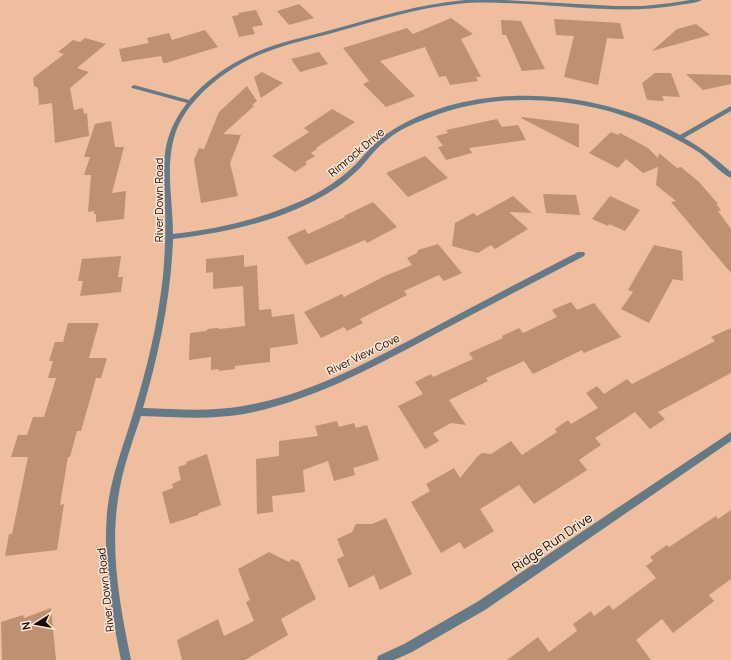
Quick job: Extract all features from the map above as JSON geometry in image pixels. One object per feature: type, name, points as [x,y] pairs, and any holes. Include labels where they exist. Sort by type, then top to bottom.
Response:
[{"type":"street","name":"River Down Road","points":[[126,660],[117,616],[111,559],[112,511],[120,468],[138,412],[162,313],[170,237],[167,168],[170,141],[180,117],[190,102],[221,74],[245,59],[285,44],[407,10],[443,3],[488,1],[655,6],[699,0]]},
{"type":"street","points":[[134,87],[190,102]]},
{"type":"street","name":"Rimrock Drive","points":[[170,237],[206,233],[280,213],[321,193],[353,170],[380,142],[409,123],[437,111],[471,102],[500,98],[535,97],[574,102],[601,107],[635,117],[680,138],[701,151],[731,176]]},
{"type":"street","points":[[680,138],[731,108]]},
{"type":"street","points":[[719,116],[731,114]]},
{"type":"street","name":"River View Cove","points":[[138,412],[193,414],[225,412],[258,408],[303,394],[359,370],[581,254]]},
{"type":"street","name":"Ridge Run Drive","points":[[382,660],[408,648],[481,606],[731,436]]},
{"type":"building","points":[[299,4],[314,18],[289,25],[277,11]]},
{"type":"building","points":[[256,10],[263,25],[252,27],[255,34],[239,37],[232,16],[239,15],[238,13]]},
{"type":"building","points":[[451,18],[473,34],[461,39],[481,77],[476,77],[478,81],[450,85],[446,76],[439,77],[425,47],[380,61],[415,96],[386,107],[363,84],[369,81],[343,48],[407,28],[413,34]]},
{"type":"building","points":[[554,19],[620,23],[624,39],[607,38],[598,85],[564,77],[574,36],[556,35]]},
{"type":"building","points":[[501,20],[521,21],[545,69],[522,71],[506,35],[502,35]]},
{"type":"building","points":[[696,24],[710,35],[652,51],[677,29]]},
{"type":"building","points":[[205,30],[218,47],[166,63],[163,63],[161,56],[122,62],[119,49],[149,43],[147,38],[169,33],[172,40]]},
{"type":"building","points":[[85,38],[106,44],[77,68],[89,72],[70,88],[74,110],[83,108],[84,114],[87,113],[89,136],[55,143],[52,103],[39,105],[38,88],[34,86],[33,78],[64,54],[58,52],[73,40],[80,42]]},
{"type":"building","points":[[319,52],[328,64],[300,72],[291,59]]},
{"type":"building","points":[[262,72],[283,83],[261,98],[254,77]]},
{"type":"building","points":[[655,73],[671,73],[680,97],[662,96],[664,101],[647,100],[642,83]]},
{"type":"building","points":[[686,74],[731,75],[731,84],[703,90]]},
{"type":"building","points":[[247,86],[257,101],[252,105],[254,106],[223,134],[241,135],[230,163],[238,196],[201,203],[194,160],[199,148],[204,149],[219,112]]},
{"type":"building","points":[[332,109],[355,122],[316,148],[317,149],[311,153],[315,156],[305,162],[307,164],[295,172],[272,156],[309,132],[304,128]]},
{"type":"building","points":[[521,118],[579,124],[579,148]]},
{"type":"building","points":[[497,119],[502,127],[518,125],[526,140],[469,148],[472,153],[446,160],[438,147],[443,146],[436,136],[448,133],[446,130]]},
{"type":"building","points":[[111,121],[115,147],[124,147],[112,193],[126,191],[124,219],[96,222],[96,214],[94,214],[94,211],[88,212],[91,175],[84,175],[90,157],[84,157],[95,124]]},
{"type":"building","points":[[611,132],[618,135],[620,133],[648,148],[658,158],[659,153],[677,168],[681,167],[699,182],[718,204],[716,204],[721,210],[718,211],[731,229],[731,273],[671,202],[676,201],[656,185],[658,167],[643,173],[626,159],[618,168],[589,153]]},
{"type":"building","points":[[425,156],[448,178],[408,197],[386,173]]},
{"type":"building","points":[[543,194],[576,195],[580,215],[546,213]]},
{"type":"building","points":[[513,196],[532,213],[509,212],[528,229],[495,249],[491,245],[478,253],[452,246],[455,223],[473,213],[477,216]]},
{"type":"building","points":[[610,196],[640,210],[625,231],[592,219]]},
{"type":"building","points":[[373,202],[397,227],[367,243],[365,240],[306,265],[287,237],[305,229],[308,234]]},
{"type":"building","points":[[438,244],[462,273],[444,281],[439,275],[404,291],[407,295],[360,319],[363,323],[347,331],[344,327],[321,338],[304,312],[342,294],[344,297],[385,276],[412,265],[407,258],[417,253],[418,250]]},
{"type":"building","points":[[654,245],[682,251],[683,281],[673,279],[649,323],[621,309],[633,292],[628,290]]},
{"type":"building","points":[[244,255],[244,267],[257,265],[259,310],[271,309],[272,317],[294,314],[298,344],[270,348],[270,362],[235,366],[235,369],[219,371],[219,369],[211,370],[211,357],[189,360],[190,333],[206,331],[208,329],[245,326],[243,286],[213,289],[213,272],[206,273],[206,259]]},
{"type":"building","points":[[121,256],[118,277],[123,277],[121,292],[80,296],[83,281],[78,281],[82,259]]},
{"type":"building","points":[[571,302],[577,310],[594,303],[621,337],[584,353],[582,350],[533,374],[524,361],[486,378],[488,381],[449,400],[466,425],[451,423],[433,433],[439,441],[425,449],[398,406],[423,394],[415,382],[431,374],[433,377],[473,359],[469,353],[503,338],[502,336],[519,328],[523,333],[557,317],[552,310]]},
{"type":"building","points":[[68,323],[99,323],[89,358],[107,358],[101,378],[96,378],[81,431],[77,431],[70,457],[68,457],[60,505],[64,504],[57,550],[5,556],[9,534],[12,534],[28,457],[11,457],[18,435],[27,435],[33,417],[44,417],[56,378],[48,378],[53,361],[49,361],[55,342],[63,342]]},
{"type":"building","points":[[731,328],[731,373],[658,412],[665,419],[650,429],[635,412],[595,438],[601,445],[579,460],[587,470],[534,504],[519,485],[480,509],[494,531],[464,549],[460,542],[441,553],[411,502],[430,491],[426,484],[454,468],[460,478],[482,453],[491,454],[511,441],[522,455],[557,432],[555,429],[568,420],[571,424],[598,408],[586,393],[597,386],[604,394],[627,379],[632,384],[715,341],[711,337]]},
{"type":"building","points":[[337,421],[339,427],[354,423],[356,428],[367,425],[379,460],[353,468],[355,475],[334,481],[328,461],[303,470],[305,492],[272,496],[273,512],[257,514],[256,459],[279,456],[279,441],[318,436],[315,426]]},
{"type":"building","points":[[207,454],[221,505],[199,513],[198,515],[170,524],[162,492],[173,488],[172,484],[181,480],[178,467],[187,464],[186,462]]},
{"type":"building","points":[[731,510],[731,579],[709,595],[714,601],[673,633],[662,619],[636,640],[651,660],[507,660],[538,637],[549,652],[577,631],[573,624],[591,611],[594,616],[609,605],[613,610],[656,578],[646,566],[653,561],[650,557],[667,545],[669,547],[716,516],[718,519]]},
{"type":"building","points":[[386,518],[412,574],[380,590],[374,575],[349,588],[337,559],[344,556],[337,539],[352,532],[356,524],[372,524]]},
{"type":"building","points":[[269,552],[289,562],[291,559],[299,562],[316,599],[281,619],[288,635],[245,660],[182,660],[177,640],[218,619],[224,636],[254,621],[246,602],[250,600],[238,569]]},
{"type":"building","points":[[51,608],[56,660],[2,660],[1,622],[23,615],[24,618]]}]
